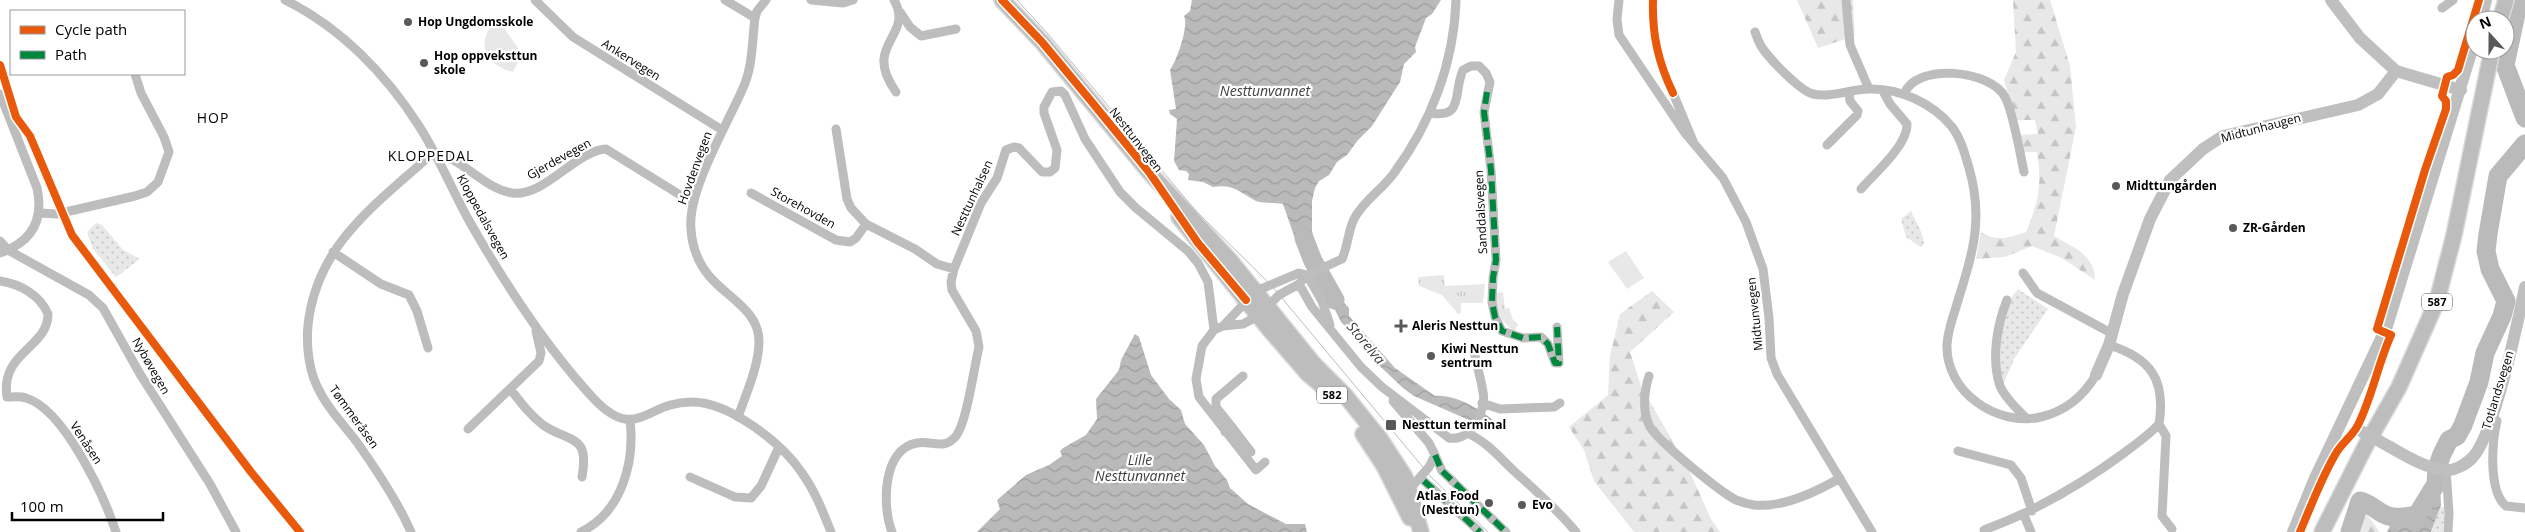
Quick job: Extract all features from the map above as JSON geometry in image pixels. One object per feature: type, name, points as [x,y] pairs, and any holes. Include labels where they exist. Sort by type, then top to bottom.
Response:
[{"type":"main road","name":"Nesttunvegen","points":[[1002,0],[1048,49],[1149,172],[1198,243],[1251,296],[1308,374],[1331,394],[1371,443],[1405,494]]},
{"type":"main road","points":[[2331,0],[2360,38],[2396,70],[2444,87],[2461,90]]},
{"type":"main road","points":[[2293,532],[2315,478],[2386,326],[2469,60]]},
{"type":"main road","name":"587","points":[[2322,532],[2366,445],[2404,379],[2438,301],[2454,235],[2490,60]]},
{"type":"main road","name":"Midtunhaugen","points":[[2096,375],[2150,219],[2170,180],[2203,148],[2223,136],[2363,103],[2384,88],[2396,70]]},
{"type":"main road","name":"Totlandsvegen","points":[[2444,470],[2461,466],[2473,458],[2492,416],[2525,287]]},
{"type":"main road","name":"Nesttunvegen","points":[[1263,311],[1344,394],[1396,463],[1419,532]]},
{"type":"main road","points":[[2343,420],[2390,447],[2427,465],[2444,470]]},
{"type":"street","name":"Kloppedalsvegen","points":[[285,0],[326,25],[364,58],[393,89],[419,126],[467,217],[533,323],[595,400],[617,418],[630,420]]},
{"type":"street","name":"Ankervegen","points":[[535,0],[572,37],[722,130]]},
{"type":"street","points":[[725,0],[755,18]]},
{"type":"street","name":"Hovdenvegen","points":[[738,418],[757,359],[758,331],[751,315],[710,277],[700,262],[695,252],[690,227],[693,203],[722,130],[747,77],[751,63],[755,18],[757,10],[766,0]]},
{"type":"street","points":[[811,0],[843,3],[853,0]]},
{"type":"street","points":[[894,0],[910,27],[921,36],[956,29]]},
{"type":"street","points":[[1251,452],[1202,401],[1196,388],[1198,360],[1202,346],[1214,330],[1223,326],[1243,324],[1263,311],[1280,294],[1299,284],[1309,275],[1342,259],[1354,219],[1394,174],[1431,112],[1442,83],[1451,48],[1456,0]]},
{"type":"street","name":"Midtunvegen","points":[[1619,0],[1617,19],[1619,35],[1696,148],[1723,178],[1757,250],[1766,293],[1771,358],[1786,393],[1872,532]]},
{"type":"street","points":[[1846,0],[1850,45],[1869,89]]},
{"type":"street","points":[[2442,8],[2453,0]]},
{"type":"street","points":[[896,92],[886,74],[883,57],[899,25],[899,10]]},
{"type":"street","name":"Midtunhaugen","points":[[1755,32],[1762,48],[1805,90],[1819,95],[1869,89],[1904,94],[1937,112],[1959,137],[1976,200],[1976,235],[1948,339],[1950,364],[1955,379],[1973,401],[2004,416],[2027,419],[2047,415],[2074,402],[2087,390],[2096,375]]},
{"type":"street","name":"Sanddalsvegen","points":[[1431,112],[1443,115],[1450,112],[1455,106],[1459,80],[1463,70],[1471,66],[1479,66],[1486,72],[1490,82],[1484,112],[1491,170],[1496,260],[1492,278],[1492,302],[1495,317],[1502,331],[1523,338],[1541,338],[1548,344],[1555,364],[1559,363],[1557,327]]},
{"type":"street","points":[[1904,94],[1910,85],[1930,75],[1949,74],[1988,80],[1997,86],[2005,97],[2024,172]]},
{"type":"street","points":[[40,213],[61,213],[135,196],[155,186],[162,176],[168,158],[168,148],[141,93],[135,75]]},
{"type":"street","name":"Nesttunhalsen","points":[[892,532],[886,515],[885,494],[891,468],[896,457],[907,446],[918,442],[936,445],[950,441],[960,429],[965,412],[978,347],[978,338],[952,290],[951,282],[954,269],[981,203],[997,178],[1006,150],[1014,147],[1019,148],[1042,172],[1050,172],[1055,168],[1058,157],[1057,150],[1044,113],[1044,107],[1052,92],[1061,91],[1065,95],[1085,139],[1120,192],[1198,263],[1208,282],[1214,330]]},
{"type":"street","points":[[1861,189],[1904,141],[1907,129],[1907,124],[1890,104],[1883,91]]},
{"type":"street","points":[[1827,146],[1857,115],[1858,111],[1850,101],[1849,92]]},
{"type":"street","name":"Midtunvegen","points":[[1673,93],[1690,127],[1696,148]]},
{"type":"street","points":[[0,94],[37,188],[40,213],[32,231],[4,251]]},
{"type":"street","name":"Storehovden","points":[[836,129],[847,199],[851,208],[866,224],[915,249],[937,264],[954,269]]},
{"type":"street","name":"Gjerdevegen","points":[[434,152],[446,155],[502,190],[514,193],[535,188],[594,152],[606,149],[693,203]]},
{"type":"street","name":"Tømmeråsen","points":[[411,532],[374,468],[320,393],[312,370],[308,344],[310,311],[319,278],[333,252],[345,234],[434,152]]},
{"type":"street","name":"Storehovden","points":[[751,193],[836,240],[845,243],[856,238],[866,224]]},
{"type":"street","name":"Nybøvegen","points":[[0,241],[4,251],[89,295],[103,308],[140,374],[210,484],[236,532]]},
{"type":"street","points":[[333,252],[381,284],[409,295],[417,311],[428,348]]},
{"type":"street","points":[[1223,326],[1251,296],[1299,273],[1309,275]]},
{"type":"street","points":[[2023,273],[2037,294],[2110,338],[2138,358],[2156,377],[2162,403],[2159,424],[2166,436],[2162,516],[2172,529]]},
{"type":"street","points":[[1309,275],[1322,301],[1332,330]]},
{"type":"street","points":[[0,281],[9,282],[31,292],[48,314],[46,325],[10,363],[1,376],[3,400]]},
{"type":"street","points":[[1299,284],[1312,307],[1332,330],[1347,352],[1382,387],[1429,443],[1442,471],[1506,532]]},
{"type":"street","points":[[2007,300],[1998,330],[1999,377],[2004,393],[2027,419]]},
{"type":"street","name":"Kloppedalsvegen","points":[[468,428],[511,390],[539,361],[541,352],[533,323]]},
{"type":"street","points":[[1382,387],[1449,438],[1460,438],[1472,430],[1482,405],[1484,393],[1474,350]]},
{"type":"street","points":[[1242,376],[1216,399],[1216,407],[1256,470],[1265,462]]},
{"type":"street","points":[[1649,376],[1644,400],[1648,421],[1653,432],[1666,445],[1736,500],[1756,505],[1792,500],[1840,478]]},
{"type":"street","points":[[511,390],[529,413],[541,423],[576,440],[583,456],[582,477]]},
{"type":"street","name":"Venåsen","points":[[3,400],[25,397],[33,401],[59,424],[93,477],[116,532]]},
{"type":"street","points":[[581,532],[598,521],[619,493],[627,474],[630,457],[630,420],[641,418],[671,405],[691,402],[714,406],[738,418],[779,447],[802,472],[820,505],[831,532]]},
{"type":"street","points":[[1482,405],[1550,402]]},
{"type":"street","points":[[1492,406],[1500,409],[1554,407],[1560,403]]},
{"type":"street","points":[[2492,416],[2497,421],[2493,445],[2496,492],[2499,499],[2506,506],[2525,508]]},
{"type":"street","points":[[1984,530],[2028,513],[2095,473],[2159,424]]},
{"type":"street","points":[[1472,430],[1559,511],[1576,532]]},
{"type":"street","points":[[690,477],[735,497],[751,498],[761,486],[779,447]]},
{"type":"street","points":[[1958,451],[2012,465],[2021,478],[2031,532]]},
{"type":"street","points":[[1405,494],[1422,478],[1430,467],[1435,455]]},
{"type":"street","name":"Nesttunvegen","points":[[1396,463],[1406,471],[1422,478],[1480,532]]},
{"type":"street","points":[[2444,470],[2449,513],[2448,532]]},
{"type":"green space","points":[[1797,0],[1853,0],[1855,36],[1818,48]]},
{"type":"green space","points":[[2013,0],[2050,0],[2070,66],[2076,127],[2054,236],[2075,248],[2087,258],[2094,271],[2095,280],[2062,258],[2032,246],[2005,257],[1976,259],[1981,232],[1992,237],[2003,238],[2026,232],[2037,202],[2039,174],[2037,152],[2021,152],[2018,135],[2038,134],[2035,120],[2016,120],[2004,80],[2016,52]]},
{"type":"green space","points":[[498,19],[522,54],[513,72],[495,64],[489,58],[486,51],[486,36]]},
{"type":"green space","points":[[1911,211],[1922,234],[1924,244],[1921,247],[1906,237],[1901,219]]},
{"type":"green space","points":[[96,223],[102,225],[123,250],[140,259],[116,277],[93,249],[87,232]]},
{"type":"green space","points":[[1626,251],[1644,278],[1627,289],[1608,262]]},
{"type":"green space","points":[[1444,275],[1445,286],[1485,284],[1483,303],[1461,303],[1461,313],[1458,314],[1442,295],[1419,286],[1418,277]]},
{"type":"green space","points":[[2018,289],[2048,309],[2014,359],[2004,383],[2001,380],[2000,369],[2000,333],[2006,310]]},
{"type":"green space","points":[[1652,291],[1674,312],[1630,352],[1641,386],[1688,468],[1711,519],[1720,532],[1634,532],[1594,481],[1584,450],[1569,427],[1608,395],[1610,356],[1620,314]]},
{"type":"green space","points":[[1503,292],[1505,309],[1509,308],[1513,320],[1518,324],[1515,331],[1505,324],[1498,310],[1495,293]]},
{"type":"green space","points":[[2439,507],[2445,507],[2443,532],[2432,532]]},
{"type":"green space","points":[[2363,509],[2379,531],[2379,532],[2353,532]]},
{"type":"water","name":"Nesttunvannet","points":[[1192,0],[1441,0],[1432,14],[1426,18],[1415,47],[1416,52],[1404,64],[1400,82],[1372,126],[1347,155],[1337,162],[1329,175],[1319,181],[1315,188],[1312,201],[1312,231],[1318,259],[1309,263],[1299,250],[1283,204],[1259,202],[1236,189],[1220,186],[1213,187],[1203,182],[1188,180],[1189,174],[1186,171],[1179,170],[1174,161],[1177,119],[1170,114],[1169,110],[1176,109],[1170,70],[1182,43],[1185,27],[1184,16],[1190,11]]},
{"type":"water","points":[[1329,277],[1335,293],[1349,308],[1349,316],[1395,368],[1435,396],[1458,399],[1482,412],[1495,422],[1488,431],[1485,427],[1414,396],[1366,353],[1361,344],[1341,322],[1322,284],[1323,280]]},
{"type":"water","name":"Lille Nesttunvannet","points":[[1135,334],[1139,337],[1151,375],[1169,399],[1181,410],[1185,424],[1204,445],[1215,466],[1227,480],[1230,488],[1248,504],[1286,524],[1305,524],[1307,532],[977,532],[1000,509],[997,500],[1026,475],[1049,465],[1062,456],[1060,451],[1063,448],[1086,435],[1097,419],[1096,399],[1119,370],[1121,360]]},
{"type":"water","points":[[2434,483],[2440,485],[2441,505],[2431,532],[2387,532],[2398,510],[2408,510]]},
{"type":"waterway","points":[[2519,0],[2505,65],[2525,118]]},
{"type":"waterway","points":[[2350,532],[2360,501],[2388,516],[2417,515],[2436,484],[2437,468],[2449,440],[2457,436],[2463,425],[2479,382],[2485,353],[2502,316],[2506,301],[2490,269],[2486,251],[2498,176],[2525,144]]},
{"type":"waterway","name":"Storelva","points":[[1304,238],[1313,261],[1335,300]]},
{"type":"tram line","points":[[1017,0],[1048,34],[1195,210],[1271,285],[1432,478],[1488,532]]},
{"type":"marked path","points":[[1487,92],[1484,112],[1491,170],[1496,260],[1492,302],[1495,317],[1502,331],[1523,338],[1541,337],[1548,344],[1555,363],[1559,363],[1557,327]]},
{"type":"marked path","points":[[1435,455],[1442,471],[1506,532]]},
{"type":"marked path","points":[[1424,481],[1480,532]]},
{"type":"cycle path","points":[[1002,0],[1042,42],[1149,172],[1198,243],[1246,300]]},
{"type":"cycle path","points":[[1653,0],[1657,48],[1663,70],[1673,93]]},
{"type":"cycle path","points":[[2300,532],[2316,493],[2337,451],[2358,425],[2391,335],[2377,329],[2425,170],[2446,109],[2446,101],[2442,96],[2447,77],[2453,75],[2458,70],[2479,0]]},
{"type":"cycle path","points":[[0,65],[16,117],[30,136],[72,235],[251,472],[300,532]]},
{"type":"place","name":"Hop Ungdomsskole","points":[[408,22]]},
{"type":"place","name":"Hop oppveksttun skole","points":[[424,63]]},
{"type":"place","name":"Midttungården","points":[[2116,186]]},
{"type":"place","name":"ZR-Gården","points":[[2233,228]]},
{"type":"place","name":"Aleris Nesttun","points":[[1401,326]]},
{"type":"place","name":"Kiwi Nesttun sentrum","points":[[1431,356]]},
{"type":"place","name":"Nesttun terminal","points":[[1391,425]]},
{"type":"place","name":"Atlas Food (Nesttun)","points":[[1489,503]]},
{"type":"place","name":"Evo","points":[[1522,505]]},
{"type":"district","name":"HOP","points":[[213,118]]},
{"type":"district","name":"KLOPPEDAL","points":[[431,156]]}]
